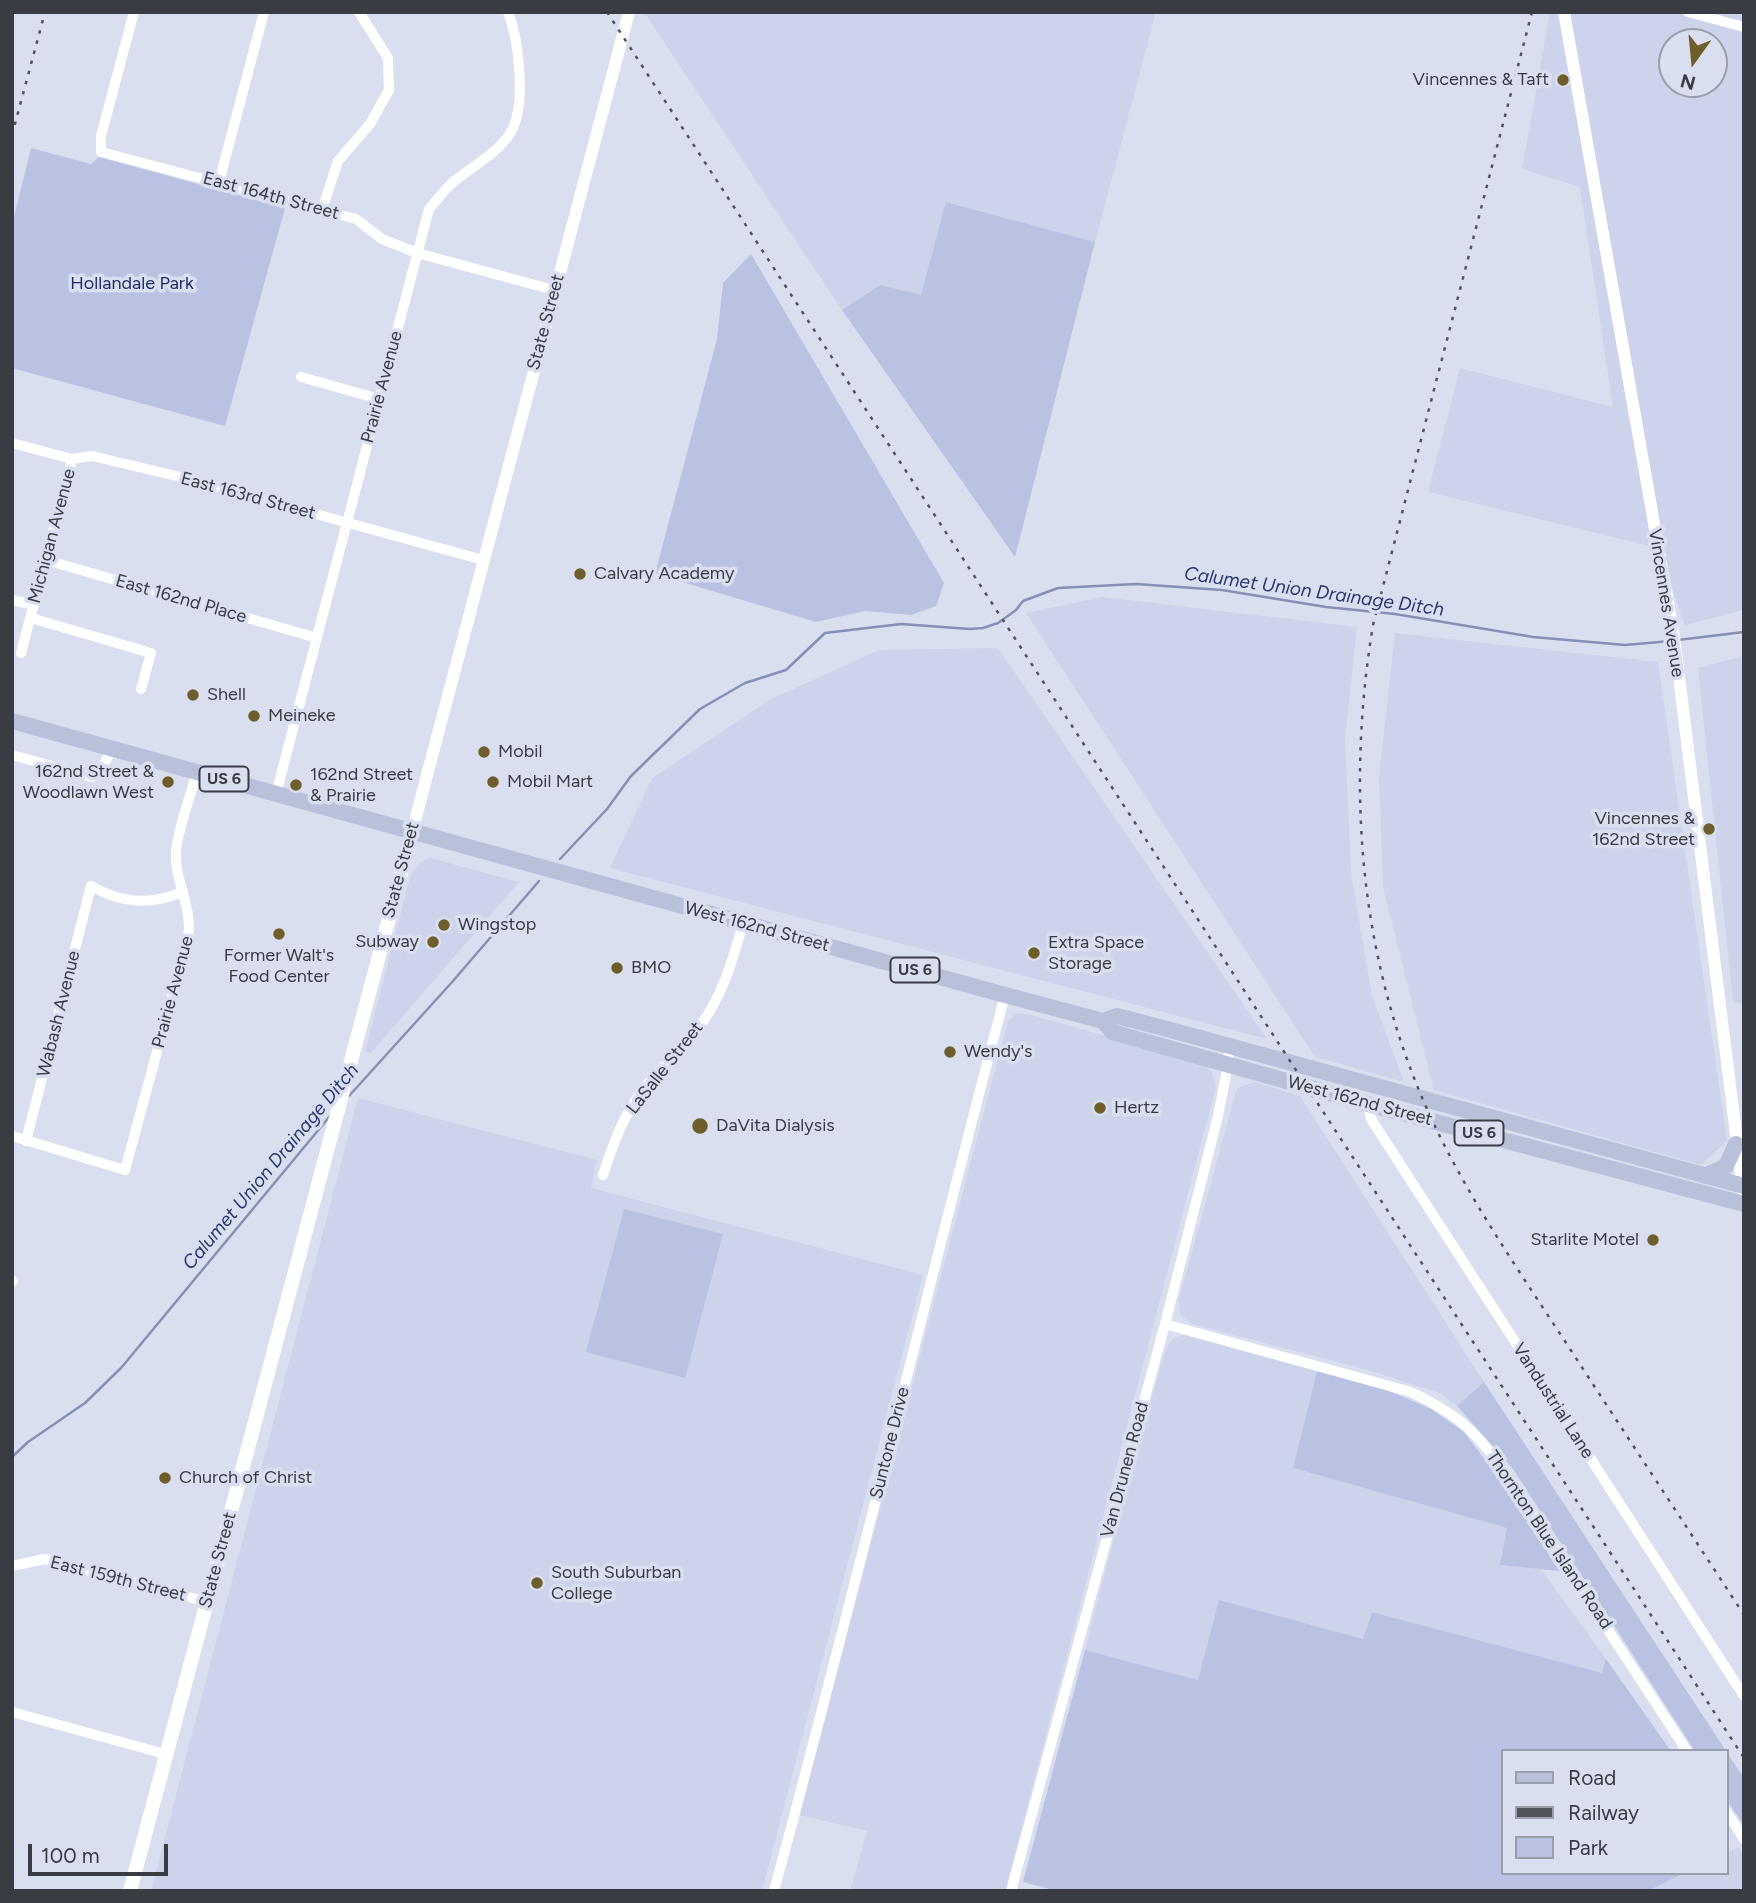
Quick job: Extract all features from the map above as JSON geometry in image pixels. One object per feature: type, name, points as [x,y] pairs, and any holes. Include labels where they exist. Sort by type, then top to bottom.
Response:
[{"type":"main road","name":"US 6","points":[[12,721],[412,832]]},
{"type":"main road","name":"West 162nd Street","points":[[412,832],[1103,1021],[1117,1016],[1372,1084],[1705,1175],[1743,1190]]},
{"type":"main road","name":"State Street","points":[[130,1891],[412,832]]},
{"type":"main road","name":"West 162nd Street","points":[[1103,1021],[1112,1032],[1368,1104],[1744,1204]]},
{"type":"main road","points":[[1368,1104],[1372,1084]]},
{"type":"main road","points":[[1705,1175],[1726,1166],[1737,1144]]},
{"type":"street","name":"East 164th Street","points":[[134,12],[101,135],[102,152],[356,219],[382,239],[417,253],[554,290]]},
{"type":"street","points":[[219,182],[264,12]]},
{"type":"street","points":[[322,210],[338,161],[370,124],[389,90],[388,58],[359,12]]},
{"type":"street","name":"Prairie Avenue","points":[[276,794],[429,209],[451,184],[494,151],[512,130],[519,99],[519,57],[508,12]]},
{"type":"street","name":"State Street","points":[[412,832],[629,12]]},
{"type":"street","name":"Vincennes Avenue","points":[[1564,12],[1674,642],[1743,1190]]},
{"type":"street","points":[[1688,12],[1744,27]]},
{"type":"street","points":[[301,377],[379,399]]},
{"type":"street","name":"East 163rd Street","points":[[12,443],[72,459],[92,456],[483,560]]},
{"type":"street","name":"Michigan Avenue","points":[[22,653],[72,459]]},
{"type":"street","name":"East 162nd Place","points":[[46,560],[317,638]]},
{"type":"street","points":[[12,600],[34,605]]},
{"type":"street","points":[[31,618],[151,653],[141,689]]},
{"type":"street","points":[[12,755],[92,776],[100,771],[113,748]]},
{"type":"street","name":"Prairie Avenue","points":[[26,1141],[125,1170],[188,937],[190,915],[176,852],[197,772]]},
{"type":"street","name":"Wabash Avenue","points":[[26,1141],[91,886],[112,895],[148,901],[162,901],[183,892]]},
{"type":"street","name":"LaSalle Street","points":[[603,1175],[611,1148],[626,1116],[643,1090],[698,1030],[718,995],[732,964],[743,923]]},
{"type":"street","name":"Suntone Drive","points":[[774,1891],[831,1681],[930,1279],[1005,995]]},
{"type":"street","name":"Van Drunen Road","points":[[1011,1891],[1165,1324],[1218,1116],[1230,1047]]},
{"type":"street","name":"Vandustrial Lane","points":[[1368,1104],[1371,1119],[1744,1696]]},
{"type":"street","points":[[12,1136],[26,1141]]},
{"type":"street","name":"Thornton Blue Island Road","points":[[1165,1324],[1411,1392],[1463,1421],[1501,1466],[1686,1749]]},
{"type":"street","name":"East 159th Street","points":[[12,1566],[45,1559],[207,1602]]},
{"type":"street","points":[[12,1712],[165,1754]]},
{"type":"street","points":[[1728,1814],[1744,1839]]},
{"type":"shaded area","points":[[644,12],[1156,12],[1095,242],[947,202],[921,296],[880,285],[842,310]]},
{"type":"shaded area","points":[[1550,12],[1744,12],[1744,610],[1685,625],[1658,548],[1428,492],[1460,368],[1613,407],[1580,187],[1522,169]]},
{"type":"shaded area","points":[[1102,597],[1357,627],[1345,739],[1351,873],[1372,996],[1404,1082],[1315,1057],[1026,613]]},
{"type":"shaded area","points":[[1395,633],[1658,662],[1727,1141],[1701,1165],[1434,1090],[1383,887],[1379,777]]},
{"type":"shaded area","points":[[998,648],[1267,1039],[610,868],[652,778],[769,700],[879,650]]},
{"type":"shaded area","points":[[1744,656],[1744,1004],[1733,1002],[1698,668]]},
{"type":"shaded area","points":[[430,858],[519,882],[371,1053],[365,1052],[412,873],[420,862]]},
{"type":"shaded area","points":[[1015,1014],[1027,1014],[1202,1063],[1211,1071],[1216,1087],[1005,1891],[850,1891],[867,1831],[800,1815],[1008,1021]]},
{"type":"shaded area","points":[[1255,1082],[1300,1096],[1484,1382],[1457,1406],[1439,1393],[1368,1370],[1192,1324],[1180,1314],[1179,1299],[1237,1088]]},
{"type":"shaded area","name":"South Suburban College","points":[[358,1098],[597,1160],[591,1188],[923,1275],[762,1891],[151,1891]]},
{"type":"shaded area","points":[[1184,1335],[1317,1371],[1293,1468],[1508,1528],[1501,1565],[1541,1569],[1606,1659],[1603,1674],[1372,1612],[1363,1639],[1219,1601],[1198,1680],[1085,1650],[1167,1346],[1174,1338]]},
{"type":"shaded area","points":[[1739,1847],[1744,1855],[1744,1891],[1648,1891],[1680,1875],[1728,1875],[1728,1852]]},
{"type":"green space","name":"Hollandale Park","points":[[31,148],[91,164],[99,157],[285,208],[225,426],[12,368],[12,225]]},
{"type":"green space","points":[[946,202],[1095,242],[1015,557],[842,310],[880,285],[921,295]]},
{"type":"green space","points":[[751,254],[944,583],[936,606],[911,615],[865,611],[816,622],[655,574],[717,339],[723,283]]},
{"type":"green space","points":[[624,1209],[723,1234],[685,1378],[586,1352]]},
{"type":"green space","points":[[1317,1371],[1382,1388],[1431,1409],[1464,1432],[1513,1497],[1559,1571],[1500,1565],[1507,1528],[1293,1468]]},
{"type":"green space","points":[[1484,1382],[1725,1749],[1694,1749],[1513,1469],[1457,1406]]},
{"type":"green space","points":[[1219,1600],[1363,1639],[1372,1612],[1602,1673],[1606,1659],[1670,1749],[1500,1749],[1500,1875],[1680,1875],[1648,1891],[1057,1891],[1023,1882],[1085,1650],[1198,1680]]},
{"type":"green space","points":[[1728,1754],[1744,1778],[1744,1825],[1728,1802]]},
{"type":"waterway","name":"Calumet Union Drainage Ditch","points":[[560,859],[607,809],[631,776],[700,709],[745,683],[786,670],[825,633],[901,624],[983,628],[998,623],[1016,610],[1023,601],[1058,588],[1136,584],[1222,590],[1326,607],[1395,614],[1533,637],[1625,645],[1671,641]]},
{"type":"waterway","name":"Calumet Union Drainage Ditch","points":[[1678,640],[1744,632]]},
{"type":"waterway","name":"Calumet Union Drainage Ditch","points":[[349,1096],[539,881]]},
{"type":"waterway","name":"Calumet Union Drainage Ditch","points":[[12,1457],[28,1442],[85,1403],[121,1368],[330,1116]]},
{"type":"railway","points":[[12,135],[45,12]]},
{"type":"railway","points":[[607,12],[1744,1758]]},
{"type":"railway","points":[[1532,12],[1373,625],[1364,693],[1360,762],[1361,830],[1368,898],[1380,965],[1397,1031],[1421,1095],[1451,1158],[1508,1255],[1744,1615]]},
{"type":"place","name":"Vincennes & Taft","points":[[1563,80]]},
{"type":"place","name":"Calvary Academy","points":[[580,574]]},
{"type":"place","name":"Shell","points":[[193,695]]},
{"type":"place","name":"Meineke","points":[[254,716]]},
{"type":"place","name":"Mobil","points":[[484,752]]},
{"type":"place","name":"162nd Street & Woodlawn West","points":[[168,782]]},
{"type":"place","name":"Mobil Mart","points":[[493,782]]},
{"type":"place","name":"162nd Street & Prairie","points":[[296,785]]},
{"type":"place","name":"Vincennes & 162nd Street","points":[[1709,829]]},
{"type":"place","name":"Wingstop","points":[[444,925]]},
{"type":"place","name":"Former Walt's Food Center","points":[[279,934]]},
{"type":"place","name":"Subway","points":[[433,942]]},
{"type":"place","name":"Extra Space Storage","points":[[1034,953]]},
{"type":"place","name":"BMO","points":[[617,968]]},
{"type":"place","name":"Wendy's","points":[[950,1052]]},
{"type":"place","name":"Hertz","points":[[1100,1108]]},
{"type":"place","name":"DaVita Dialysis","points":[[700,1126]]},
{"type":"place","name":"Starlite Motel","points":[[1653,1240]]},
{"type":"place","name":"Church of Christ","points":[[165,1478]]},
{"type":"place","name":"South Suburban College","points":[[537,1583]]}]
